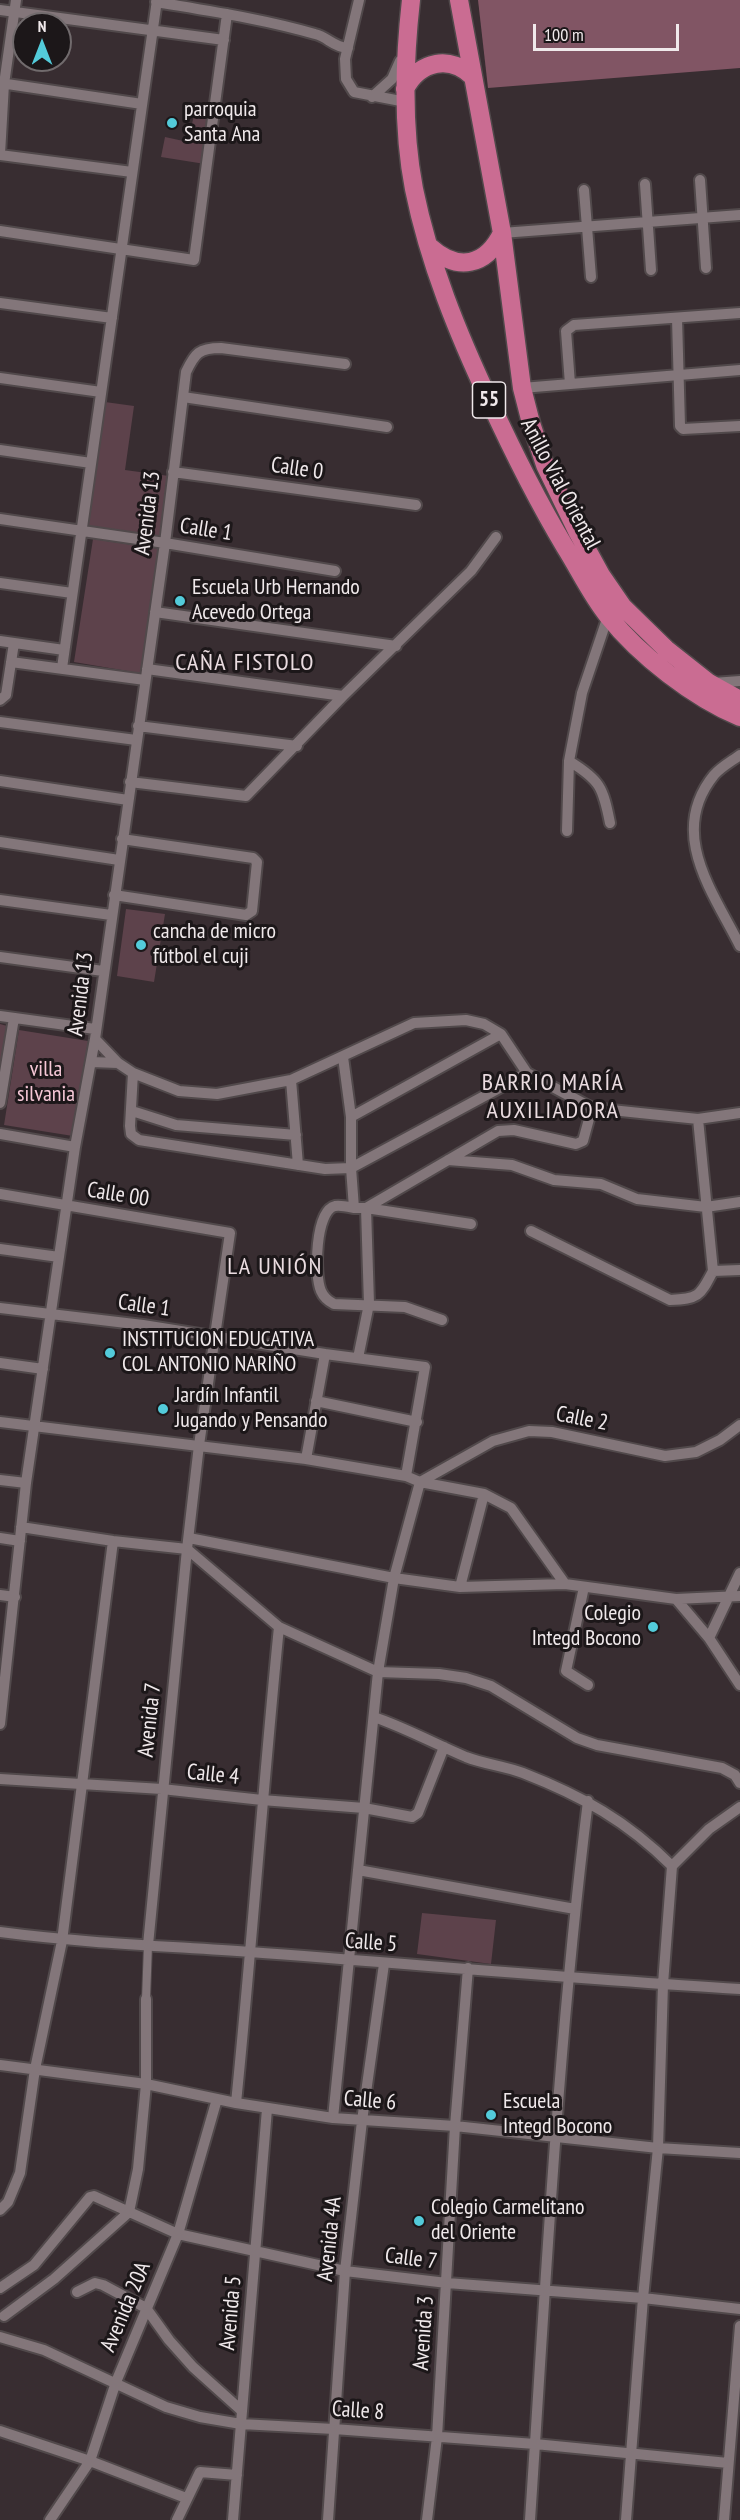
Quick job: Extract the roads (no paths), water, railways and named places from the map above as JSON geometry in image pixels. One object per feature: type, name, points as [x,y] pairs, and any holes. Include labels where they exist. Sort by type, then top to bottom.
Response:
[{"type":"highway","name":"Anillo Vial Oriental","points":[[411,0],[406,40],[405,95],[406,130],[414,188],[457,330],[516,458],[546,515],[608,616],[651,658],[680,682],[725,711],[740,717]]},
{"type":"highway","name":"Anillo Vial Oriental","points":[[459,0],[502,233],[522,387],[545,465],[562,504],[601,575],[623,607],[666,649],[709,683],[740,700]]},
{"type":"highway","points":[[405,95],[416,73],[432,64],[450,63],[459,66],[474,77]]},
{"type":"highway","points":[[430,247],[448,260],[470,262],[490,252],[502,233]]},
{"type":"street","points":[[0,10],[14,12],[16,0]]},
{"type":"street","points":[[359,0],[345,59],[346,79],[354,92],[372,97],[405,95]]},
{"type":"street","points":[[62,668],[156,1],[317,34],[337,47],[348,48]]},
{"type":"street","points":[[0,231],[194,260],[227,14]]},
{"type":"street","points":[[72,20],[224,40]]},
{"type":"street","points":[[12,24],[2,84],[0,154],[132,172]]},
{"type":"street","points":[[372,97],[397,73],[406,40]]},
{"type":"street","points":[[2,84],[142,104]]},
{"type":"street","points":[[700,180],[706,268]]},
{"type":"street","points":[[645,184],[651,270]]},
{"type":"street","points":[[584,190],[591,278]]},
{"type":"street","points":[[502,233],[740,215]]},
{"type":"street","points":[[0,303],[112,318]]},
{"type":"street","points":[[570,384],[566,331],[569,327],[740,313]]},
{"type":"street","points":[[677,318],[680,426],[683,429],[740,426]]},
{"type":"street","name":"Avenida 13","points":[[0,1718],[4,1657],[15,1597],[21,1527],[75,1147],[95,1034],[165,543],[186,372],[193,357],[205,348],[221,348],[345,364]]},
{"type":"street","points":[[522,387],[740,370]]},
{"type":"street","points":[[0,378],[101,392]]},
{"type":"street","points":[[183,397],[387,427]]},
{"type":"street","points":[[0,450],[91,463]]},
{"type":"street","name":"Calle 0","points":[[173,472],[416,505]]},
{"type":"street","name":"Calle 1","points":[[0,519],[335,571]]},
{"type":"street","points":[[130,782],[246,796],[343,696],[471,571],[496,537]]},
{"type":"street","points":[[0,583],[72,593]]},
{"type":"street","points":[[155,612],[396,646]]},
{"type":"street","points":[[567,831],[569,761],[582,693],[608,616]]},
{"type":"street","points":[[0,641],[64,650]]},
{"type":"street","points":[[0,700],[6,695],[14,643]]},
{"type":"street","points":[[11,662],[146,674],[343,696]]},
{"type":"street","points":[[709,683],[740,681]]},
{"type":"street","points":[[0,722],[136,740]]},
{"type":"street","points":[[138,726],[297,746]]},
{"type":"street","points":[[740,755],[715,775],[697,806],[692,830],[696,857],[736,929],[740,946]]},
{"type":"street","points":[[569,761],[588,773],[603,791],[610,823]]},
{"type":"street","points":[[0,781],[128,800]]},
{"type":"street","points":[[114,895],[246,915],[252,911],[257,862],[253,858],[122,839]]},
{"type":"street","points":[[0,842],[119,860]]},
{"type":"street","points":[[0,900],[111,915]]},
{"type":"street","points":[[0,957],[103,971]]},
{"type":"street","points":[[0,1016],[95,1034],[118,1063],[133,1073],[179,1090],[217,1094],[291,1080],[414,1023],[466,1020],[484,1024],[501,1034],[526,1073],[592,1108],[699,1119],[740,1113]]},
{"type":"street","points":[[0,1103],[14,1018]]},
{"type":"street","points":[[351,1117],[501,1034]]},
{"type":"street","points":[[344,1057],[351,1117],[354,1208]]},
{"type":"street","points":[[91,1062],[118,1063]]},
{"type":"street","points":[[133,1073],[131,1134],[139,1140],[325,1169],[351,1168],[526,1073]]},
{"type":"street","points":[[291,1080],[298,1165]]},
{"type":"street","points":[[366,1208],[498,1131],[514,1130],[576,1144],[583,1141],[592,1108]]},
{"type":"street","points":[[132,1111],[176,1125],[296,1135]]},
{"type":"street","points":[[531,1231],[670,1300],[692,1299],[704,1288],[713,1271],[699,1119]]},
{"type":"street","points":[[0,1134],[75,1147]]},
{"type":"street","points":[[447,1160],[513,1165],[554,1180],[601,1184],[637,1199],[706,1207],[740,1202]]},
{"type":"street","name":"Calle 00","points":[[0,1194],[230,1233]]},
{"type":"street","points":[[442,1320],[405,1307],[334,1304],[326,1300],[320,1289],[317,1262],[320,1228],[328,1210],[336,1206],[366,1208],[471,1224]]},
{"type":"street","points":[[358,1358],[369,1304],[366,1208]]},
{"type":"street","name":"Avenida 7","points":[[129,2212],[138,2169],[146,2084],[148,1945],[162,1789],[199,1445],[230,1233]]},
{"type":"street","points":[[0,1249],[59,1257]]},
{"type":"street","points":[[713,1271],[740,1270]]},
{"type":"street","name":"Calle 1","points":[[0,1308],[143,1325],[325,1354],[425,1367],[417,1422]]},
{"type":"street","points":[[306,1459],[325,1354]]},
{"type":"street","points":[[0,1363],[43,1369]]},
{"type":"street","points":[[316,1401],[417,1422],[406,1476]]},
{"type":"street","points":[[0,1422],[306,1459],[406,1476],[420,1482],[484,1494],[511,1508],[566,1584]]},
{"type":"street","name":"Calle 2","points":[[420,1482],[493,1441],[529,1431],[552,1432],[665,1456],[696,1452],[720,1440],[740,1425]]},
{"type":"street","points":[[0,1480],[27,1484]]},
{"type":"street","points":[[333,2118],[378,1672],[394,1578],[420,1482]]},
{"type":"street","points":[[460,1587],[484,1494]]},
{"type":"street","points":[[21,1527],[113,1541],[188,1544],[460,1587],[566,1584],[676,1599],[740,1596]]},
{"type":"street","points":[[0,1538],[20,1541]]},
{"type":"street","points":[[0,2210],[8,2202],[20,2172],[35,2069],[62,1941],[113,1541]]},
{"type":"street","points":[[188,1544],[279,1627],[378,1672],[439,1674],[466,1678],[491,1686],[577,1738],[597,1745],[722,1768],[735,1775],[740,1783]]},
{"type":"street","points":[[709,1638],[740,1573]]},
{"type":"street","points":[[584,1587],[566,1671],[588,1685]]},
{"type":"street","points":[[0,1595],[15,1597]]},
{"type":"street","points":[[676,1599],[709,1638],[740,1685]]},
{"type":"street","points":[[236,2103],[252,1952],[262,1800],[279,1627]]},
{"type":"street","points":[[374,1717],[468,1758],[521,1772],[588,1801],[646,1840],[672,1866]]},
{"type":"street","name":"Calle 4","points":[[0,1779],[162,1789],[364,1808],[412,1817],[418,1813],[444,1747]]},
{"type":"street","points":[[530,2520],[555,2138],[575,1909],[588,1801]]},
{"type":"street","points":[[626,2520],[643,2298],[658,2148],[663,1984],[672,1866],[709,1829],[740,1806]]},
{"type":"street","points":[[358,1870],[575,1909]]},
{"type":"street","name":"Calle 5","points":[[0,1932],[62,1941],[252,1952],[384,1964],[468,1968],[740,1989]]},
{"type":"street","name":"Avenida 4A","points":[[328,2520],[345,2271],[362,2121],[384,1964]]},
{"type":"street","name":"Avenida 3","points":[[427,2520],[437,2437],[455,2126],[468,1968]]},
{"type":"street","name":"Calle 6","points":[[0,2065],[146,2084],[267,2109],[333,2118],[455,2126],[658,2148],[740,2153]]},
{"type":"street","name":"Avenida 20A","points":[[50,2520],[90,2461],[116,2382],[178,2234],[217,2099]]},
{"type":"street","name":"Avenida 5","points":[[233,2520],[267,2109]]},
{"type":"street","name":"Calle 7","points":[[0,2288],[34,2265],[90,2197],[94,2196],[178,2234],[255,2253],[345,2271],[447,2283],[643,2298],[740,2309]]},
{"type":"street","points":[[4,2316],[54,2279],[129,2212]]},
{"type":"street","points":[[77,2292],[95,2283],[146,2308],[169,2340],[193,2367],[242,2411]]},
{"type":"street","points":[[724,2520],[740,2326]]},
{"type":"street","name":"Calle 8","points":[[0,2337],[44,2350],[166,2407],[200,2417],[241,2424],[535,2444],[728,2463]]},
{"type":"street","points":[[0,2431],[90,2461],[186,2498]]},
{"type":"street","points":[[177,2520],[200,2472],[237,2475]]},
{"type":"place","name":"parroquia Santa Ana","points":[[172,123]]},
{"type":"place","name":"Escuela Urb Hernando Acevedo Ortega","points":[[180,601]]},
{"type":"place","name":"cancha de micro fútbol el cuji","points":[[141,945]]},
{"type":"place","name":"INSTITUCION EDUCATIVA COL ANTONIO NARIÑO","points":[[110,1353]]},
{"type":"place","name":"Jardín Infantil Jugando y Pensando","points":[[163,1409]]},
{"type":"place","name":"Colegio Integd Bocono","points":[[653,1627]]},
{"type":"place","name":"Escuela Integd Bocono","points":[[491,2115]]},
{"type":"place","name":"Colegio Carmelitano del Oriente","points":[[419,2221]]},
{"type":"district","name":"CAÑA FISTOLO","points":[[245,663]]},
{"type":"district","name":"BARRIO MARÍA AUXILIADORA","points":[[553,1097]]},
{"type":"district","name":"LA UNIÓN","points":[[275,1267]]},
{"type":"park label","name":"villa silvania","points":[[46,1082]]}]
